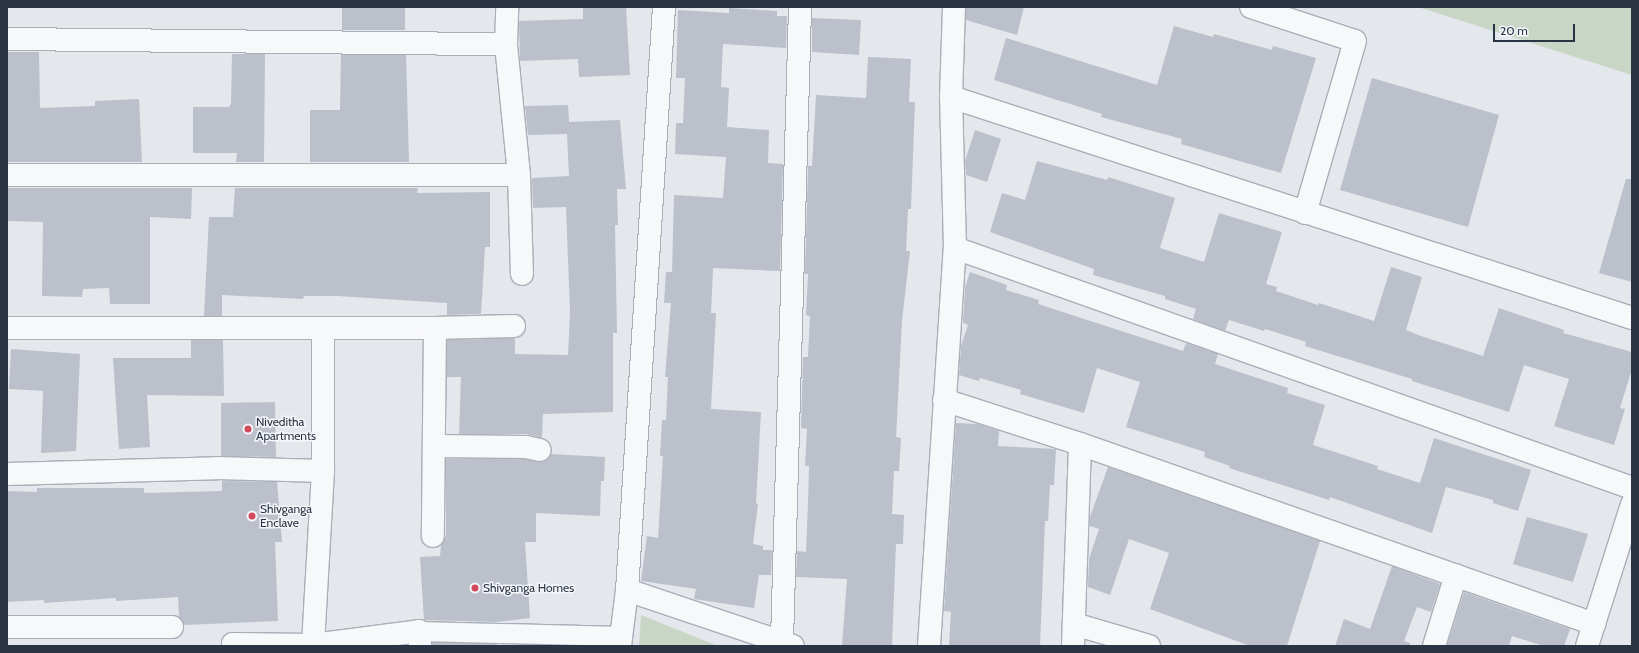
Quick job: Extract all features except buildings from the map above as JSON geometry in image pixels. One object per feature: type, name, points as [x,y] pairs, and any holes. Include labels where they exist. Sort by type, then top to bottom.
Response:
[{"type":"street","points":[[507,7],[506,44],[518,175],[522,274]]},
{"type":"street","points":[[233,646],[233,644],[313,645],[419,638],[621,641],[628,590],[664,7]]},
{"type":"street","points":[[628,590],[787,644],[800,7]]},
{"type":"street","points":[[928,646],[955,248],[951,97],[954,7]]},
{"type":"street","points":[[1251,7],[1355,41],[1305,213]]},
{"type":"street","points":[[7,39],[506,44]]},
{"type":"street","points":[[951,97],[1632,318]]},
{"type":"street","points":[[7,175],[518,175]]},
{"type":"street","points":[[955,248],[1632,488]]},
{"type":"street","points":[[7,328],[435,328],[514,326]]},
{"type":"street","points":[[313,645],[323,471],[323,328]]},
{"type":"street","points":[[433,536],[435,328]]},
{"type":"street","points":[[944,400],[1080,444],[1594,624]]},
{"type":"street","points":[[1073,646],[1080,444]]},
{"type":"street","points":[[434,446],[526,447],[540,450]]},
{"type":"street","points":[[7,474],[217,468],[323,471]]},
{"type":"street","points":[[1587,646],[1632,504]]},
{"type":"street","points":[[1434,646],[1456,575]]},
{"type":"street","points":[[1074,624],[1149,646]]},
{"type":"street","points":[[7,626],[97,637],[172,627]]},
{"type":"green space","points":[[1418,7],[1632,7],[1632,75]]},
{"type":"green space","points":[[641,615],[718,646],[639,646]]},
{"type":"place","name":"Niveditha Apartments","points":[[248,429]]},
{"type":"place","name":"Shivganga Enclave","points":[[252,516]]},
{"type":"place","name":"Shivganga Homes","points":[[475,588]]}]
